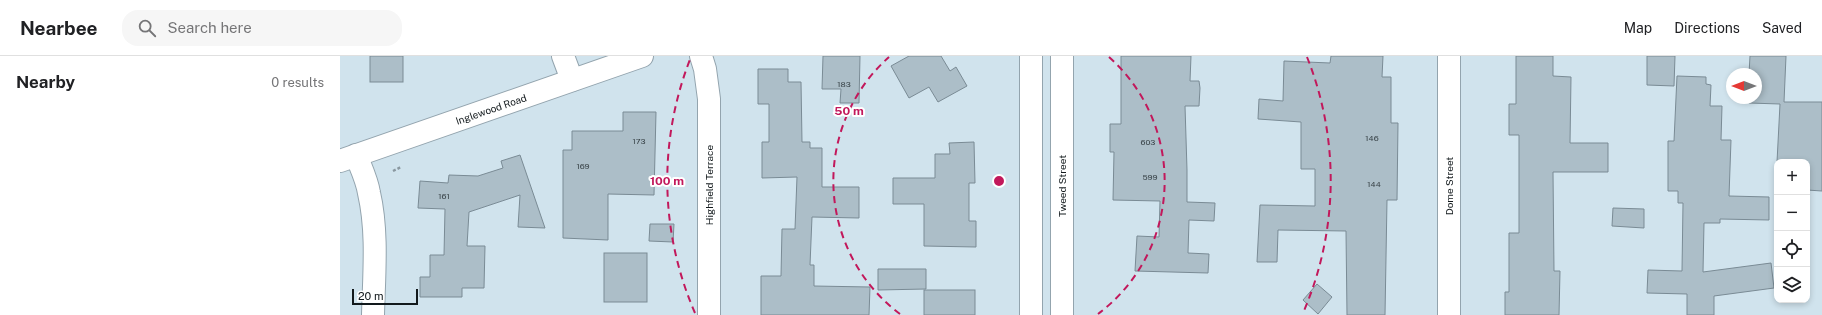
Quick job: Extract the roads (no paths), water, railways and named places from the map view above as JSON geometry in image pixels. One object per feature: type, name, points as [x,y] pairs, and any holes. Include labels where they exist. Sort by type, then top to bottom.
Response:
[{"type":"street","points":[[563,56],[572,80]]},
{"type":"street","name":"Inglewood Road","points":[[348,158],[642,56]]},
{"type":"street","name":"Highfield Terrace","points":[[701,56],[705,69],[709,99],[709,315]]},
{"type":"street","points":[[1031,56],[1031,315]]},
{"type":"street","name":"Tweed Street","points":[[1062,56],[1062,315]]},
{"type":"street","name":"Dome Street","points":[[1448,56],[1449,315]]},
{"type":"street","points":[[348,158],[367,182],[372,209],[374,315]]}]
